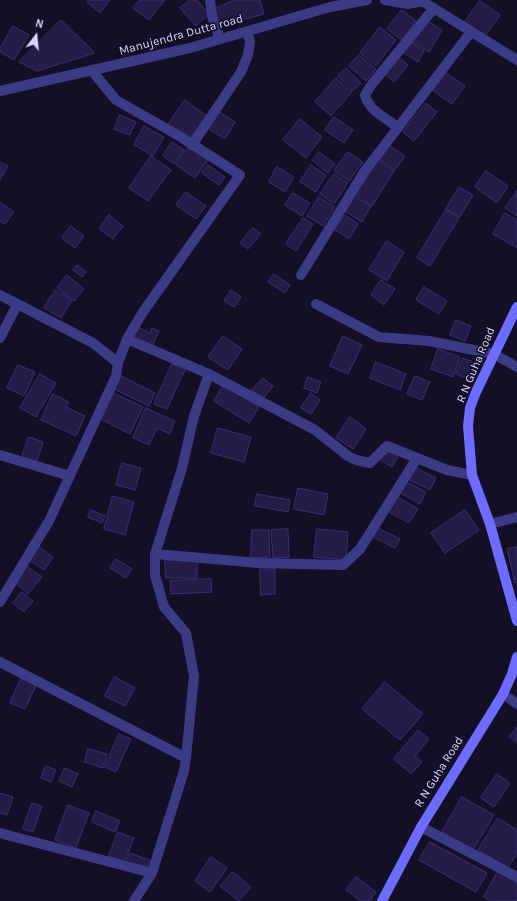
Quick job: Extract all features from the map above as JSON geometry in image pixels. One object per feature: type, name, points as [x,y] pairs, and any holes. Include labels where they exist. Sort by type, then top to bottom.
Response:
[{"type":"street","points":[[210,0],[212,16],[220,39]]},
{"type":"street","name":"Manujendra Dutta road","points":[[0,91],[190,48],[330,7],[367,0]]},
{"type":"street","points":[[385,0],[408,4],[422,0],[517,60]]},
{"type":"street","points":[[398,127],[376,112],[366,100],[365,95],[372,84],[434,8]]},
{"type":"street","points":[[192,145],[241,72],[248,55],[250,42],[247,31]]},
{"type":"street","points":[[300,275],[364,172],[471,32]]},
{"type":"street","points":[[0,602],[49,521],[116,376],[118,362],[127,339],[143,312],[240,174],[116,100],[92,71]]},
{"type":"street","points":[[0,295],[16,305],[93,343],[118,362]]},
{"type":"street","points":[[316,304],[379,337],[429,341],[494,354],[517,367]]},
{"type":"street","points":[[0,338],[16,305]]},
{"type":"street","name":"R N Guha Road","points":[[517,307],[470,408],[468,426],[472,475],[490,524],[517,621]]},
{"type":"street","points":[[127,339],[209,374],[315,430],[356,460],[370,463],[387,446],[447,470],[472,475]]},
{"type":"street","points":[[134,901],[152,873],[184,771],[186,758],[194,676],[186,633],[164,607],[155,575],[155,554],[182,468],[194,416],[209,374]]},
{"type":"street","points":[[0,455],[70,476]]},
{"type":"street","points":[[155,554],[259,563],[343,565],[360,549],[417,458]]},
{"type":"street","points":[[490,524],[517,518]]},
{"type":"street","name":"R N Guha Road","points":[[382,901],[421,827],[503,694],[512,674],[517,656]]},
{"type":"street","points":[[0,662],[186,758]]},
{"type":"street","points":[[503,694],[517,704]]},
{"type":"street","points":[[421,827],[517,877]]},
{"type":"street","points":[[0,833],[152,873]]},
{"type":"building","points":[[89,0],[110,0],[100,13],[87,2]]},
{"type":"building","points":[[140,0],[165,0],[149,20],[133,8]]},
{"type":"building","points":[[190,0],[197,0],[209,14],[196,26],[180,8]]},
{"type":"building","points":[[235,0],[260,0],[264,14],[219,26],[214,9]]},
{"type":"building","points":[[480,1],[500,15],[485,36],[465,22]]},
{"type":"building","points":[[402,10],[416,21],[402,40],[387,29]]},
{"type":"building","points":[[61,20],[95,53],[37,71],[19,62]]},
{"type":"building","points":[[426,20],[442,30],[429,52],[412,42]]},
{"type":"building","points":[[13,26],[29,35],[14,60],[0,52],[0,49]]},
{"type":"building","points":[[380,27],[396,40],[376,66],[360,53]]},
{"type":"building","points":[[408,41],[424,51],[418,62],[401,51]]},
{"type":"building","points":[[359,55],[376,69],[366,81],[349,66]]},
{"type":"building","points":[[396,55],[408,65],[394,82],[382,72]]},
{"type":"building","points":[[346,68],[361,83],[353,91],[338,76]]},
{"type":"building","points":[[445,72],[465,86],[452,104],[432,90]]},
{"type":"building","points":[[336,78],[352,92],[331,116],[315,102]]},
{"type":"building","points":[[185,100],[208,117],[192,141],[168,125]]},
{"type":"building","points":[[426,103],[437,112],[414,141],[403,132]]},
{"type":"building","points":[[218,111],[235,122],[225,139],[207,128]]},
{"type":"building","points":[[120,115],[136,122],[130,135],[114,129]]},
{"type":"building","points":[[334,117],[353,130],[344,143],[325,130]]},
{"type":"building","points":[[300,119],[322,137],[306,158],[283,140]]},
{"type":"building","points":[[144,126],[164,137],[153,156],[134,145]]},
{"type":"building","points":[[172,142],[184,150],[174,164],[163,156]]},
{"type":"building","points":[[390,146],[405,156],[395,170],[380,160]]},
{"type":"building","points":[[188,147],[208,160],[195,178],[176,165]]},
{"type":"building","points":[[319,152],[335,164],[328,173],[312,160]]},
{"type":"building","points":[[348,152],[363,162],[349,181],[334,171]]},
{"type":"building","points":[[151,156],[171,170],[148,201],[129,188]]},
{"type":"building","points":[[378,161],[394,171],[372,206],[356,195]]},
{"type":"building","points":[[0,162],[8,166],[0,180]]},
{"type":"building","points":[[208,165],[225,177],[219,185],[202,173]]},
{"type":"building","points":[[311,165],[326,175],[316,192],[300,182]]},
{"type":"building","points":[[277,167],[294,177],[285,192],[269,182]]},
{"type":"building","points":[[486,171],[508,186],[497,203],[475,187]]},
{"type":"building","points":[[334,174],[348,183],[334,204],[320,194]]},
{"type":"building","points":[[459,187],[473,195],[460,217],[446,209]]},
{"type":"building","points":[[517,191],[517,216],[505,208]]},
{"type":"building","points":[[186,192],[206,206],[196,219],[176,205]]},
{"type":"building","points":[[293,193],[310,203],[302,216],[285,205]]},
{"type":"building","points":[[319,197],[335,207],[323,226],[307,216]]},
{"type":"building","points":[[355,197],[371,206],[362,222],[346,212]]},
{"type":"building","points":[[0,202],[14,212],[5,224],[0,221]]},
{"type":"building","points":[[446,210],[459,218],[430,266],[417,258]]},
{"type":"building","points":[[505,213],[517,220],[517,248],[493,234]]},
{"type":"building","points":[[109,215],[123,226],[113,239],[99,229]]},
{"type":"building","points":[[345,215],[358,224],[349,239],[335,230]]},
{"type":"building","points":[[303,218],[313,224],[296,251],[286,244]]},
{"type":"building","points":[[71,226],[84,236],[75,248],[62,238]]},
{"type":"building","points":[[253,228],[261,234],[248,249],[240,243]]},
{"type":"building","points":[[387,241],[404,252],[387,281],[369,270]]},
{"type":"building","points":[[77,265],[86,272],[82,277],[73,270]]},
{"type":"building","points":[[274,274],[290,285],[285,293],[268,282]]},
{"type":"building","points":[[67,275],[84,289],[74,301],[57,288]]},
{"type":"building","points":[[381,280],[395,289],[384,305],[371,295]]},
{"type":"building","points":[[424,287],[447,301],[439,314],[416,300]]},
{"type":"building","points":[[55,290],[72,300],[61,318],[44,308]]},
{"type":"building","points":[[231,290],[241,297],[234,307],[224,301]]},
{"type":"building","points":[[456,320],[471,326],[465,341],[450,335]]},
{"type":"building","points":[[138,327],[150,333],[152,328],[159,331],[151,348],[133,340]]},
{"type":"building","points":[[223,336],[242,349],[228,370],[208,357]]},
{"type":"building","points":[[343,336],[362,345],[348,374],[330,366]]},
{"type":"building","points":[[438,349],[460,357],[453,377],[431,369]]},
{"type":"building","points":[[463,358],[479,365],[473,381],[456,374]]},
{"type":"building","points":[[376,362],[406,374],[400,390],[370,378]]},
{"type":"building","points":[[172,364],[185,370],[167,409],[154,404]]},
{"type":"building","points":[[18,365],[35,372],[24,396],[7,388]]},
{"type":"building","points":[[40,374],[56,383],[36,417],[20,408]]},
{"type":"building","points":[[121,376],[155,393],[149,406],[114,389]]},
{"type":"building","points":[[415,376],[430,382],[422,400],[407,394]]},
{"type":"building","points":[[308,377],[321,382],[317,393],[304,388]]},
{"type":"building","points":[[263,378],[273,386],[263,399],[252,390]]},
{"type":"building","points":[[224,385],[259,407],[249,423],[214,401]]},
{"type":"building","points":[[114,393],[143,407],[130,434],[101,419]]},
{"type":"building","points":[[311,393],[320,400],[311,414],[301,408]]},
{"type":"building","points":[[53,394],[69,402],[66,407],[85,416],[76,436],[41,420]]},
{"type":"building","points":[[146,408],[175,421],[170,434],[157,428],[149,445],[133,438]]},
{"type":"building","points":[[350,417],[366,429],[353,449],[336,438]]},
{"type":"building","points":[[218,428],[251,437],[244,462],[211,453]]},
{"type":"building","points":[[29,437],[43,442],[36,464],[21,459]]},
{"type":"building","points":[[388,449],[398,456],[392,467],[381,460]]},
{"type":"building","points":[[122,463],[141,468],[135,490],[116,485]]},
{"type":"building","points":[[414,467],[436,478],[430,490],[408,479]]},
{"type":"building","points":[[407,482],[426,492],[420,504],[400,493]]},
{"type":"building","points":[[298,488],[328,494],[324,515],[294,509]]},
{"type":"building","points":[[257,494],[290,500],[288,512],[255,506]]},
{"type":"building","points":[[113,496],[134,502],[125,535],[104,529]]},
{"type":"building","points":[[398,497],[418,509],[409,523],[389,512]]},
{"type":"building","points":[[91,510],[105,516],[102,523],[88,517]]},
{"type":"building","points":[[465,510],[479,530],[445,553],[431,533]]},
{"type":"building","points":[[378,528],[400,539],[395,548],[373,537]]},
{"type":"building","points":[[288,529],[289,557],[273,558],[271,530]]},
{"type":"building","points":[[317,529],[348,532],[346,560],[314,557]]},
{"type":"building","points":[[252,530],[269,530],[270,557],[251,558]]},
{"type":"building","points":[[38,546],[53,557],[44,570],[29,560]]},
{"type":"building","points":[[517,547],[517,582],[515,583],[507,549]]},
{"type":"building","points":[[116,559],[132,569],[126,578],[110,568]]},
{"type":"building","points":[[165,560],[197,560],[197,578],[166,578]]},
{"type":"building","points":[[27,566],[42,577],[28,594],[14,582]]},
{"type":"building","points":[[260,569],[275,569],[275,594],[261,595]]},
{"type":"building","points":[[211,579],[212,592],[171,594],[170,581]]},
{"type":"building","points":[[22,592],[33,601],[24,612],[13,603]]},
{"type":"building","points":[[22,677],[37,683],[25,709],[10,703]]},
{"type":"building","points":[[115,677],[135,688],[125,706],[105,696]]},
{"type":"building","points":[[385,682],[423,714],[400,740],[362,709]]},
{"type":"building","points":[[517,727],[517,743],[509,737]]},
{"type":"building","points":[[418,730],[429,739],[415,756],[422,762],[411,774],[394,759]]},
{"type":"building","points":[[119,734],[131,739],[116,772],[105,767]]},
{"type":"building","points":[[88,749],[107,754],[103,768],[85,762]]},
{"type":"building","points":[[46,766],[56,770],[51,782],[41,778]]},
{"type":"building","points":[[65,768],[78,774],[72,787],[59,781]]},
{"type":"building","points":[[497,774],[510,783],[494,807],[481,798]]},
{"type":"building","points":[[0,793],[13,797],[7,815],[0,813]]},
{"type":"building","points":[[462,797],[494,815],[473,850],[442,832]]},
{"type":"building","points":[[32,803],[42,806],[33,832],[23,829]]},
{"type":"building","points":[[68,805],[89,813],[76,848],[55,840]]},
{"type":"building","points":[[96,811],[120,821],[115,832],[92,822]]},
{"type":"building","points":[[498,818],[517,830],[517,853],[508,868],[478,850]]},
{"type":"building","points":[[118,832],[134,838],[124,862],[109,856]]},
{"type":"building","points":[[430,842],[487,873],[476,892],[419,860]]},
{"type":"building","points":[[130,853],[152,861],[148,872],[126,864]]},
{"type":"building","points":[[211,857],[227,868],[210,892],[195,881]]},
{"type":"building","points":[[498,871],[517,881],[517,901],[491,901],[484,897]]},
{"type":"building","points":[[233,872],[251,887],[239,901],[220,886]]},
{"type":"building","points":[[356,877],[376,892],[370,901],[361,901],[346,890]]}]
